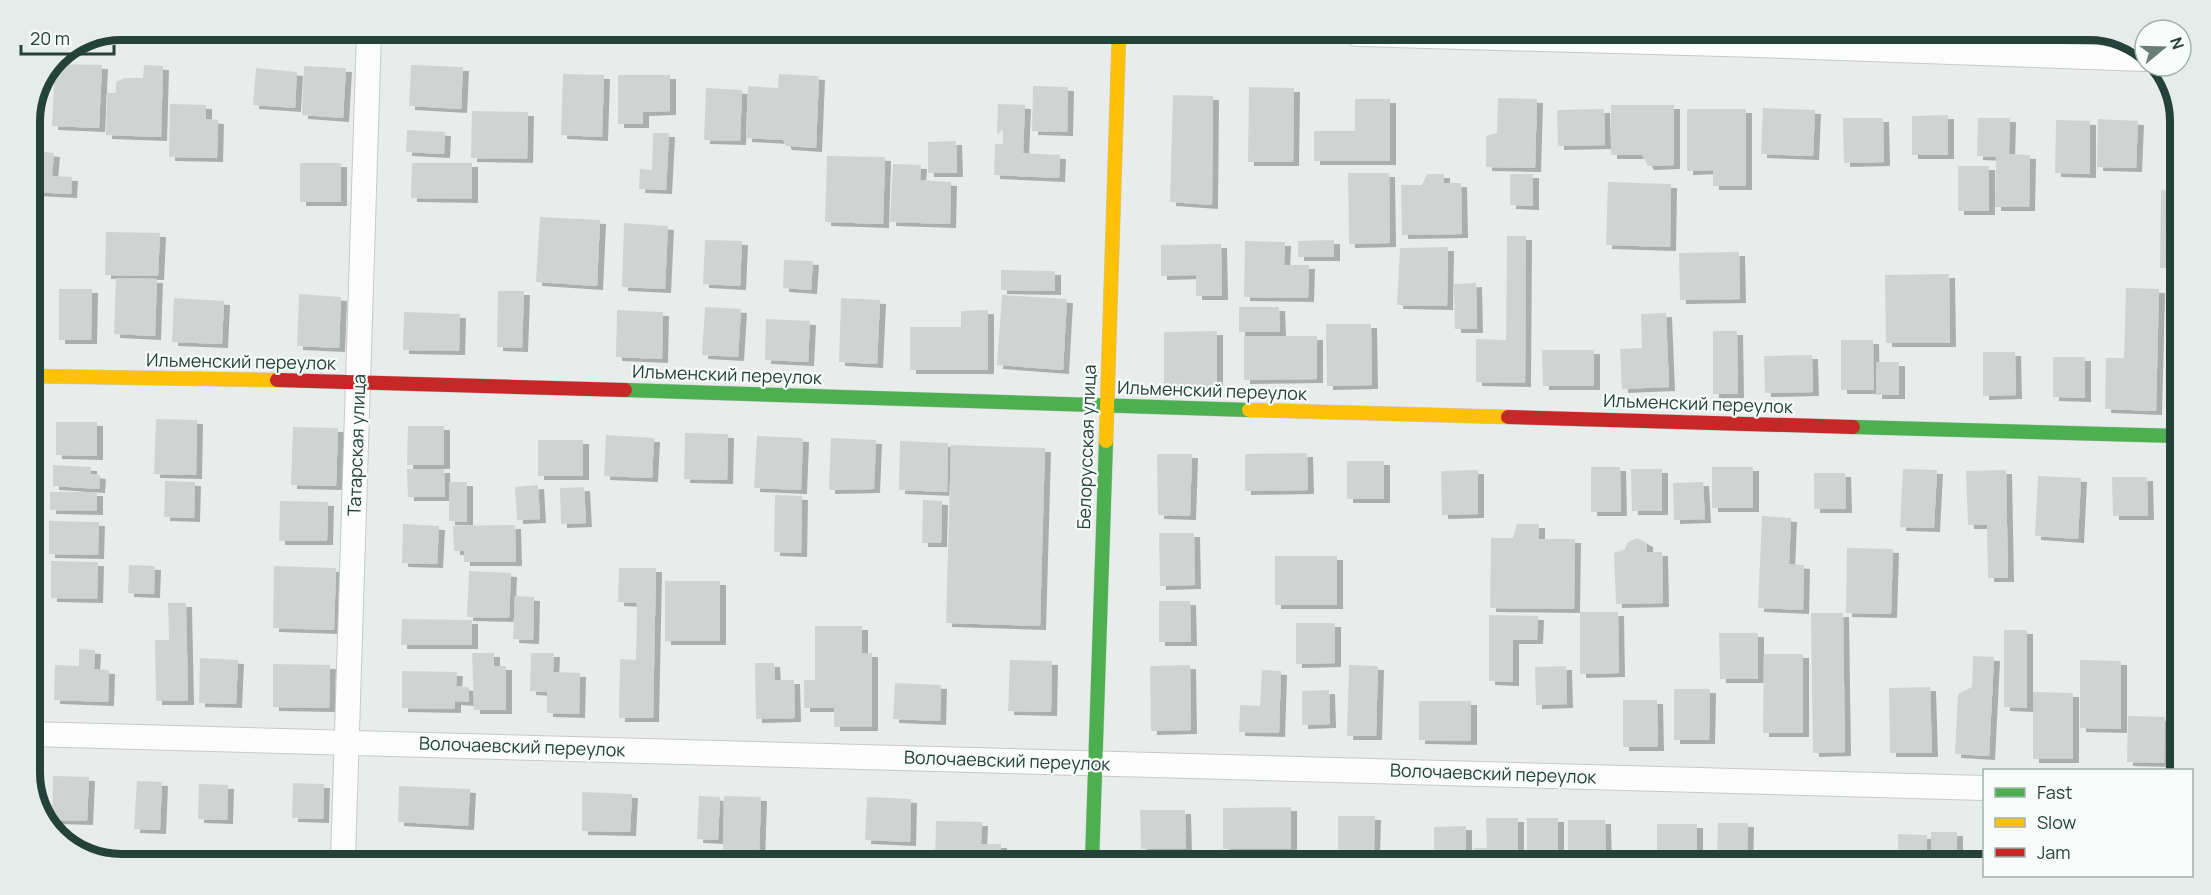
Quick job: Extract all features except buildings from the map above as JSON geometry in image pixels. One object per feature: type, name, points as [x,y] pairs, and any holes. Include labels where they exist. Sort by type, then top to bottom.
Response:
[{"type":"street","name":"Татарская улица","points":[[343,854],[369,40]]},
{"type":"street","name":"Белорусская улица","points":[[1092,854],[1119,40]]},
{"type":"street","points":[[1759,40],[2026,45],[2133,58]]},
{"type":"street","name":"Ильменский переулок","points":[[40,376],[358,381],[1107,406],[2170,436]]},
{"type":"street","name":"Волочаевский переулок","points":[[41,734],[1983,788]]},
{"type":"traffic: fast","points":[[625,390],[1249,410]]},
{"type":"traffic: fast","points":[[1853,427],[2170,436]]},
{"type":"traffic: fast","points":[[1092,854],[1106,441]]},
{"type":"traffic: slow","points":[[1106,441],[1119,40]]},
{"type":"traffic: slow","points":[[40,376],[277,380]]},
{"type":"traffic: slow","points":[[1249,410],[1508,417]]},
{"type":"traffic: jam","points":[[277,380],[625,390]]},
{"type":"traffic: jam","points":[[1508,417],[1853,427]]}]
